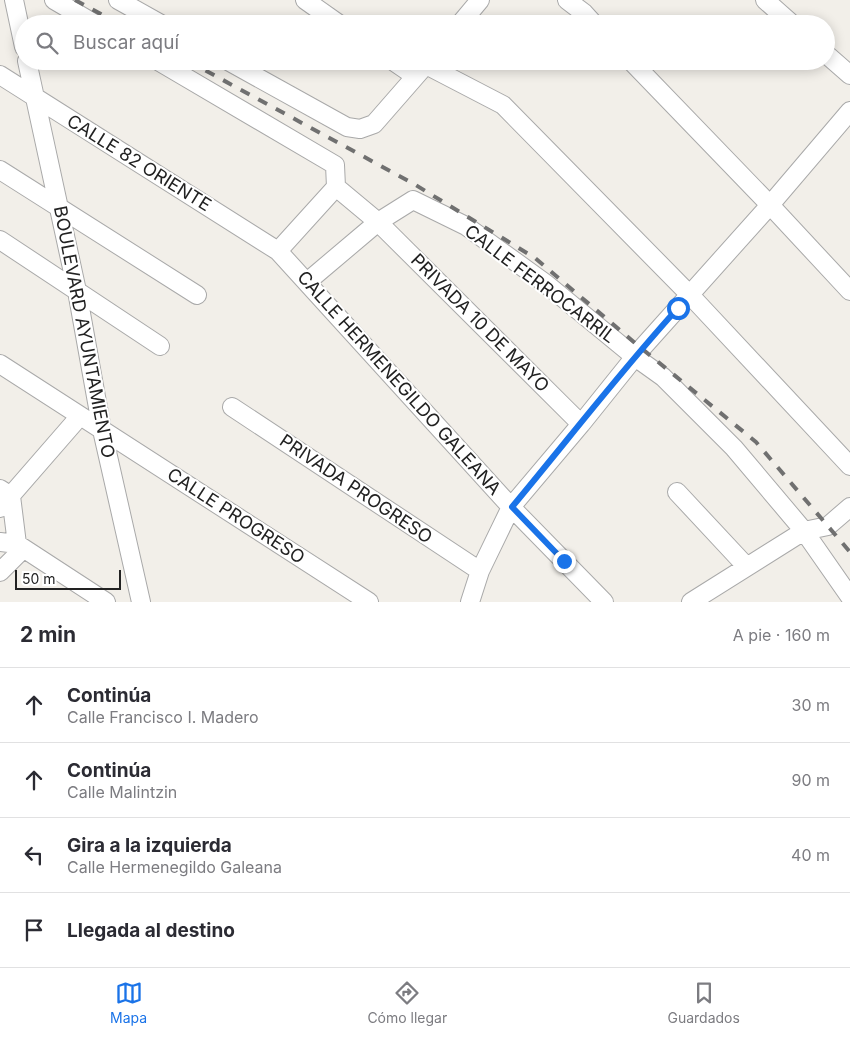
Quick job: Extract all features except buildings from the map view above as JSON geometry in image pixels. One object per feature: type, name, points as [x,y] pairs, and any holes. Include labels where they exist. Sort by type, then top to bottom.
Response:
[{"type":"street","points":[[14,0],[17,15]]},
{"type":"street","points":[[54,0],[80,15]]},
{"type":"street","points":[[118,0],[145,15]]},
{"type":"street","points":[[305,0],[327,15]]},
{"type":"street","points":[[468,15],[480,0]]},
{"type":"street","points":[[567,0],[584,15]]},
{"type":"street","points":[[766,0],[782,15]]},
{"type":"street","points":[[835,62],[850,75]]},
{"type":"street","name":"BOULEVARD AYUNTAMIENTO","points":[[29,70],[60,207],[102,430],[140,602]]},
{"type":"street","points":[[173,70],[335,165],[336,187],[278,251]]},
{"type":"street","points":[[244,70],[347,127],[360,129],[374,124],[421,70]]},
{"type":"street","points":[[427,70],[503,105],[690,295],[850,466]]},
{"type":"street","points":[[640,70],[770,204],[850,291]]},
{"type":"street","name":"CALLE 82 ORIENTE","points":[[0,75],[278,251]]},
{"type":"street","points":[[470,602],[480,571],[512,507],[635,357],[850,111]]},
{"type":"street","points":[[0,170],[198,294]]},
{"type":"street","name":"PRIVADA 10 DE MAYO","points":[[336,187],[378,222],[581,424]]},
{"type":"street","name":"CALLE FERROCARRIL","points":[[378,222],[413,200],[466,226],[545,284],[635,357],[663,377],[734,448],[804,531],[850,597]]},
{"type":"street","points":[[307,282],[378,222]]},
{"type":"street","points":[[0,240],[160,346]]},
{"type":"street","name":"CALLE HERMENEGILDO GALEANA","points":[[278,251],[512,507],[604,602]]},
{"type":"street","name":"CALLE PROGRESO","points":[[0,364],[369,602]]},
{"type":"street","name":"PRIVADA PROGRESO","points":[[232,407],[480,571]]},
{"type":"street","points":[[0,572],[13,545],[4,498],[80,416]]},
{"type":"street","points":[[677,492],[746,566]]},
{"type":"street","points":[[691,602],[804,531],[828,526],[850,507]]},
{"type":"street","points":[[13,545],[106,602]]},
{"type":"railway","points":[[75,0],[102,15]]},
{"type":"railway","points":[[205,70],[414,184],[535,258],[756,442],[850,552]]},
{"type":"route","points":[[564,561],[512,507],[642,348],[678,308]]}]
